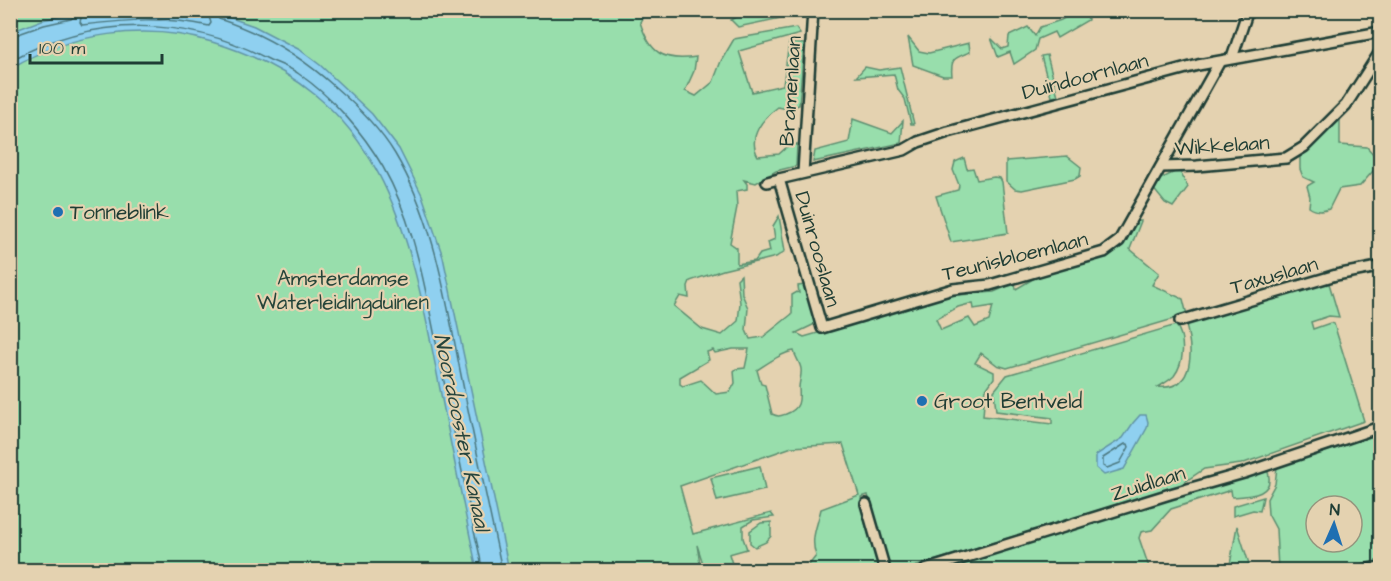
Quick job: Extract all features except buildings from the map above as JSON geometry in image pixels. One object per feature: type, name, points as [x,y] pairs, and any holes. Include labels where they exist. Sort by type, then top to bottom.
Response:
[{"type":"street","name":"Bramenlaan","points":[[803,173],[813,10]]},
{"type":"street","points":[[1232,58],[1248,10]]},
{"type":"street","name":"Duindoornlaan","points":[[803,173],[904,150],[923,140],[1043,105],[1188,67],[1380,32]]},
{"type":"street","name":"Wikkelaan","points":[[1161,167],[1242,163],[1286,158],[1304,147],[1346,105],[1380,52]]},
{"type":"street","name":"Teunisbloemlaan","points":[[822,328],[953,289],[990,285],[1084,260],[1104,252],[1119,241],[1220,61]]},
{"type":"street","name":"Duinrooslaan","points":[[767,182],[803,173]]},
{"type":"street","name":"Duinrooslaan","points":[[779,179],[822,328]]},
{"type":"street","name":"Taxuslaan","points":[[1180,321],[1336,275],[1380,269]]},
{"type":"street","name":"Zuidlaan","points":[[925,570],[1244,473],[1380,427]]},
{"type":"street","points":[[866,504],[885,570]]},
{"type":"street","points":[[1364,570],[1380,567]]},
{"type":"green space","name":"Amsterdamse Waterleidingduinen","points":[[10,11],[659,11],[644,15],[640,22],[644,33],[659,53],[675,58],[696,57],[694,71],[685,91],[696,96],[713,82],[721,61],[734,39],[796,28],[800,34],[739,51],[752,92],[783,85],[789,43],[804,44],[799,105],[787,109],[778,107],[772,111],[758,128],[754,142],[758,156],[779,154],[788,146],[797,144],[796,166],[776,171],[756,183],[744,180],[747,189],[736,191],[737,207],[730,243],[737,248],[737,264],[755,261],[760,254],[770,251],[768,242],[775,239],[773,226],[779,216],[785,251],[776,257],[690,281],[689,298],[680,296],[674,306],[702,329],[722,335],[738,321],[740,303],[737,279],[741,275],[742,294],[748,308],[746,330],[750,339],[763,337],[792,314],[792,295],[799,293],[798,286],[805,285],[817,323],[796,333],[804,337],[947,296],[994,292],[1015,283],[1016,289],[1038,276],[1101,257],[1135,221],[1141,221],[1130,249],[1159,273],[1152,285],[1183,299],[1187,315],[1007,368],[997,365],[981,353],[975,363],[994,372],[994,378],[985,391],[983,416],[1052,424],[1052,418],[996,411],[994,391],[1007,375],[1176,325],[1182,344],[1180,365],[1174,376],[1158,387],[1170,386],[1179,382],[1189,366],[1190,344],[1185,322],[1328,280],[1339,317],[1329,316],[1311,322],[1313,329],[1330,323],[1334,324],[1364,421],[1241,464],[1204,469],[1180,485],[904,570],[890,570],[886,566],[868,495],[861,497],[864,519],[879,570],[805,570],[816,556],[814,538],[821,509],[859,495],[843,444],[792,447],[680,486],[693,534],[771,513],[774,517],[753,520],[743,526],[743,538],[747,549],[729,554],[734,570],[705,570],[697,545],[701,570],[11,570]],"holes":[[[973,303],[974,309],[993,306],[989,321],[975,327],[969,318],[941,330],[936,319],[958,307]],[[733,349],[749,349],[745,368],[734,371],[735,383],[730,392],[716,394],[701,380],[683,386],[680,384],[680,377],[709,360],[707,352],[713,350],[715,353]],[[794,351],[800,364],[799,401],[797,407],[791,412],[776,416],[772,414],[765,385],[761,384],[757,370]]]},
{"type":"green space","points":[[735,11],[804,11],[804,13],[738,27],[731,20],[737,17]]},
{"type":"green space","points":[[1076,11],[1086,11],[1088,20],[1057,38],[1054,32],[1038,39],[1035,50],[1014,64],[1010,52],[998,57],[991,38],[1002,49],[1008,47],[1009,36],[1028,27],[1035,36],[1040,27],[1061,20]]},
{"type":"green space","points":[[908,37],[919,51],[929,53],[969,43],[970,52],[953,62],[952,76],[943,76],[913,65]]},
{"type":"green space","points":[[1047,55],[1058,96],[1052,97],[1041,56]]},
{"type":"green space","points":[[865,67],[879,70],[900,67],[914,124],[911,124],[905,99],[898,90],[894,74],[856,77]]},
{"type":"green space","points":[[1340,115],[1340,145],[1367,147],[1375,156],[1374,170],[1360,186],[1339,189],[1329,209],[1317,211],[1309,207],[1310,197],[1307,186],[1314,182],[1303,177],[1300,169],[1300,154]]},
{"type":"green space","points":[[853,119],[892,133],[903,121],[901,143],[813,162],[815,151],[849,142]]},
{"type":"green space","points":[[1067,156],[1081,167],[1080,176],[1075,179],[1022,190],[1015,189],[1006,181],[1006,161]]},
{"type":"green space","points":[[964,158],[967,169],[973,168],[977,180],[1000,178],[1008,233],[951,242],[936,196],[958,190],[959,185],[953,170],[955,162]]},
{"type":"green space","points":[[1179,170],[1188,187],[1173,207],[1165,203],[1152,187],[1156,181]]},
{"type":"green space","points":[[1380,430],[1380,562],[1347,570],[1275,570],[1278,569],[1276,529],[1268,514],[1267,499],[1275,484],[1277,467],[1304,455]]},
{"type":"green space","points":[[760,466],[765,490],[717,501],[711,478]]},
{"type":"green space","points":[[1267,469],[1268,484],[1265,489],[1254,495],[1232,497],[1231,490],[1171,509],[1152,530],[1141,532],[1139,538],[1150,570],[940,570]]},
{"type":"green space","points":[[1263,497],[1260,511],[1253,510],[1233,516],[1233,506]]},
{"type":"green space","points":[[771,522],[771,536],[766,542],[755,547],[750,543],[750,531],[761,523]]},
{"type":"green space","points":[[1237,526],[1251,570],[1229,570]]},
{"type":"water","name":"Noordooster Kanaal","points":[[85,11],[211,11],[254,26],[300,50],[320,65],[372,114],[399,149],[422,195],[443,257],[509,570],[477,570],[415,272],[399,221],[378,174],[351,131],[315,95],[270,65],[212,42],[187,36],[135,32],[109,34],[58,46],[11,68],[11,32],[42,20]]},
{"type":"water","points":[[1140,415],[1146,415],[1147,428],[1124,469],[1104,475],[1096,468],[1096,455],[1123,438]]},
{"type":"place","name":"Tonneblink","points":[[58,212]]},
{"type":"place","name":"Groot Bentveld","points":[[922,401]]}]
